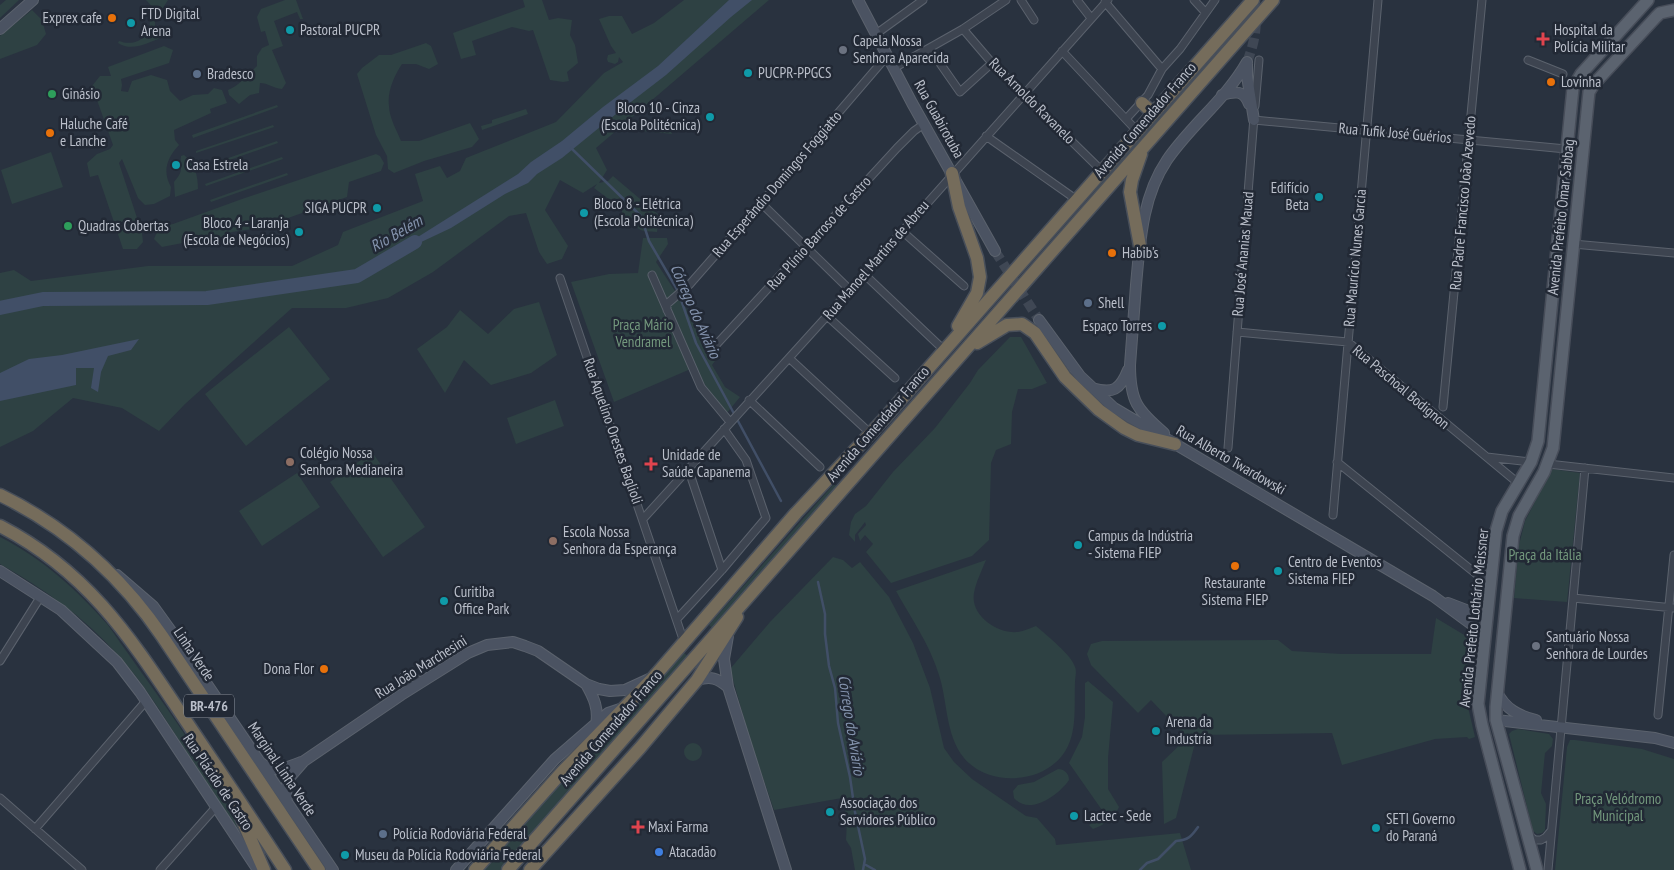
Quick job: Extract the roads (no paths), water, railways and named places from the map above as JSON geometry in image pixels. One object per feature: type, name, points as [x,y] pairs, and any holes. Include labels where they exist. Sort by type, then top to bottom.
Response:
[{"type":"highway","name":"Avenida Comendador Franco","points":[[475,870],[562,772],[652,678],[804,504],[948,346],[1253,0]]},
{"type":"highway","name":"Avenida Comendador Franco","points":[[508,870],[1273,0]]},
{"type":"highway","points":[[1142,103],[1154,113]]},
{"type":"highway","points":[[1140,246],[1130,192],[1132,180],[1144,146]]},
{"type":"highway","points":[[948,346],[977,293],[980,276],[976,254],[959,207],[952,174]]},
{"type":"highway","points":[[964,351],[999,328],[1007,325],[1022,324],[1035,333],[1065,377],[1099,410],[1124,428],[1138,435],[1175,444]]},
{"type":"highway","name":"Linha Verde","points":[[0,495],[34,513],[86,552],[125,588],[150,618],[319,870]]},
{"type":"highway","name":"BR-476","points":[[0,526],[60,565],[108,610],[141,654],[285,870]]},
{"type":"highway","points":[[530,870],[640,748],[697,680],[730,631],[750,594]]},
{"type":"highway","points":[[608,756],[648,723],[667,715]]},
{"type":"highway","points":[[227,782],[264,870]]},
{"type":"main road","points":[[0,29],[32,0]]},
{"type":"main road","name":"Rua Guabirotuba","points":[[858,0],[995,251]]},
{"type":"main road","name":"Avenida Prefeito Omar Sabbag","points":[[1531,462],[1538,441],[1573,88],[1581,74],[1648,0]]},
{"type":"main road","points":[[1669,0],[1674,5]]},
{"type":"main road","name":"Avenida Prefeito Omar Sabbag","points":[[1548,464],[1554,443],[1588,98],[1594,84],[1656,17],[1660,13],[1674,10]]},
{"type":"main road","points":[[1606,46],[1618,58]]},
{"type":"main road","points":[[1175,444],[1140,410],[1132,391],[1130,365],[1140,246],[1146,208],[1160,170],[1241,72],[1247,62],[1248,83],[1254,120]]},
{"type":"main road","points":[[1222,95],[1236,92],[1242,93],[1248,101],[1254,120]]},
{"type":"main road","points":[[1562,195],[1578,197]]},
{"type":"main road","name":"Rua Alberto Twardowski","points":[[1039,320],[1090,388],[1126,416],[1433,596],[1476,628],[1485,638]]},
{"type":"main road","points":[[1090,388],[1108,391],[1117,388],[1122,383],[1130,365]]},
{"type":"main road","points":[[1542,402],[1558,404]]},
{"type":"main road","name":"Avenida Prefeito Lothário Meissner","points":[[1520,870],[1478,704],[1495,541],[1506,503],[1531,462]]},
{"type":"main road","name":"Avenida Prefeito Lothário Meissner","points":[[1537,870],[1496,720],[1497,692],[1513,536],[1524,507],[1548,464]]},
{"type":"main road","name":"Marginal Linha Verde","points":[[86,552],[129,584],[153,606],[333,870]]},
{"type":"main road","name":"Rua Plácido de Castro","points":[[0,571],[66,614],[110,654],[133,681],[258,870]]},
{"type":"main road","name":"Rua Alberto Twardowski","points":[[1433,596],[1487,618]]},
{"type":"main road","points":[[1487,618],[1497,626],[1502,642]]},
{"type":"main road","points":[[730,631],[724,659],[728,687],[786,870]]},
{"type":"main road","name":"Rua João Marchesini","points":[[258,761],[268,768],[276,769],[283,769],[304,761],[416,686],[475,650],[494,643],[513,642],[538,651],[586,684],[599,689],[619,691],[652,678]]},
{"type":"main road","points":[[697,680],[714,677],[728,687]]},
{"type":"main road","name":"Rua João Marchesini","points":[[586,684],[598,710],[593,741]]},
{"type":"main road","points":[[1497,692],[1504,705],[1515,713],[1527,718],[1561,726]]},
{"type":"main road","points":[[1478,704],[1484,712],[1496,720],[1506,722],[1561,726],[1656,738],[1674,743]]},
{"type":"main road","name":"Avenida Comendador Franco","points":[[456,870],[555,759],[597,722],[608,714],[626,707]]},
{"type":"main road","name":"Rua João Marchesini","points":[[287,805],[286,787],[290,777],[304,761]]},
{"type":"main road","points":[[1501,799],[1518,795]]},
{"type":"street","points":[[876,34],[923,0]]},
{"type":"street","points":[[894,68],[963,29],[1006,0]]},
{"type":"street","points":[[1021,0],[1034,20]]},
{"type":"street","points":[[1077,0],[1091,18]]},
{"type":"street","points":[[1194,0],[1205,12]]},
{"type":"street","name":"Avenida Comendador Franco","points":[[1126,119],[1148,95],[1162,69],[1180,49],[1215,0]]},
{"type":"street","name":"Rua Maurício Nunes Garcia","points":[[1333,515],[1378,0]]},
{"type":"street","name":"Rua Padre Francisco João Azevedo","points":[[1443,407],[1482,0]]},
{"type":"street","points":[[1107,1],[1162,69]]},
{"type":"street","name":"Rua Manoel Martins de Abreu","points":[[643,519],[827,316],[1107,1]]},
{"type":"street","name":"Rua Arnoldo Ravanelo","points":[[963,29],[992,63],[1102,171]]},
{"type":"street","points":[[930,49],[960,92],[992,63]]},
{"type":"street","points":[[1062,51],[1137,131]]},
{"type":"street","name":"Rua Esperândio Domingos Foggiatto","points":[[667,310],[667,304],[683,292],[888,56]]},
{"type":"street","name":"Rua José Ananias Mauad","points":[[1228,448],[1259,60]]},
{"type":"street","points":[[1528,60],[1563,74]]},
{"type":"street","name":"Rua Tufik José Guérios","points":[[1254,120],[1566,149]]},
{"type":"street","name":"Rua Plínio Barroso de Castro","points":[[716,345],[891,154],[914,131],[924,124]]},
{"type":"street","points":[[986,136],[1077,200]]},
{"type":"street","points":[[761,203],[850,289]]},
{"type":"street","points":[[902,231],[964,286]]},
{"type":"street","points":[[1574,244],[1674,253]]},
{"type":"street","points":[[864,274],[948,346]]},
{"type":"street","points":[[652,275],[701,387],[731,421]]},
{"type":"street","name":"Rua Aquelino Orestes Baglioli","points":[[560,278],[684,642]]},
{"type":"street","points":[[827,316],[894,378]]},
{"type":"street","name":"Rua Paschoal Bodignon","points":[[1237,332],[1348,342],[1518,483]]},
{"type":"street","points":[[788,358],[870,433]]},
{"type":"street","points":[[747,403],[820,467]]},
{"type":"street","points":[[677,619],[766,518],[746,460],[724,429]]},
{"type":"street","points":[[1486,457],[1531,462]]},
{"type":"street","points":[[1337,462],[1490,585]]},
{"type":"street","points":[[1548,464],[1674,478]]},
{"type":"street","points":[[688,468],[722,570]]},
{"type":"street","points":[[1548,870],[1585,468]]},
{"type":"street","points":[[1658,715],[1671,608],[1674,555]]},
{"type":"street","points":[[0,661],[41,596]]},
{"type":"street","points":[[1573,598],[1671,608]]},
{"type":"street","points":[[411,673],[416,686]]},
{"type":"street","points":[[403,677],[416,686]]},
{"type":"street","points":[[35,829],[146,702]]},
{"type":"street","points":[[0,798],[82,870]]},
{"type":"street","points":[[160,870],[216,807]]},
{"type":"street","points":[[1528,835],[1535,840],[1541,840],[1546,838],[1552,831]]},
{"type":"water","points":[[729,0],[752,0],[666,75],[562,158],[537,174],[528,183],[505,194],[451,228],[417,244],[394,252],[518,174],[531,162],[562,141],[603,107],[658,66]]},
{"type":"water","points":[[139,339],[131,350],[108,356],[101,372],[98,392],[91,388],[94,368],[76,368],[76,385],[0,401],[0,373],[29,359],[62,355]]},
{"type":"waterway","name":"Córrego do Aviário","points":[[571,148],[641,216],[649,241],[678,291],[696,343],[781,501]]},
{"type":"waterway","name":"Rio Belém","points":[[0,308],[43,299],[207,298],[357,276],[415,242]]},
{"type":"waterway","name":"Córrego do Aviário","points":[[818,582],[825,614],[825,634],[829,666],[835,688],[838,723],[865,859],[863,870]]},
{"type":"waterway","points":[[1140,870],[1147,863],[1158,859],[1176,841],[1189,837],[1198,827]]},
{"type":"waterway","points":[[866,865],[875,870]]},
{"type":"tunnel","points":[[1247,62],[1255,31],[1256,16],[1253,0]]},
{"type":"tunnel","points":[[995,251],[1039,320]]},
{"type":"place","name":"Exprex cafe","points":[[112,18]]},
{"type":"place","name":"FTD Digital Arena","points":[[131,23]]},
{"type":"place","name":"Pastoral PUCPR","points":[[290,30]]},
{"type":"place","name":"Hospital da Polícia Militar","points":[[1543,39]]},
{"type":"place","name":"Capela Nossa Senhora Aparecida","points":[[843,50]]},
{"type":"place","name":"PUCPR-PPGCS","points":[[748,73]]},
{"type":"place","name":"Bradesco","points":[[197,74]]},
{"type":"place","name":"Lovinha","points":[[1551,82]]},
{"type":"place","name":"Ginásio","points":[[52,94]]},
{"type":"place","name":"Bloco 10 - Cinza (Escola Politécnica)","points":[[710,117]]},
{"type":"place","name":"Haluche Café e Lanche","points":[[50,133]]},
{"type":"place","name":"Casa Estrela","points":[[176,165]]},
{"type":"place","name":"Edifício Beta","points":[[1319,197]]},
{"type":"place","name":"SIGA PUCPR","points":[[377,208]]},
{"type":"place","name":"Bloco 8 - Elétrica (Escola Politécnica)","points":[[584,213]]},
{"type":"place","name":"Quadras Cobertas","points":[[68,226]]},
{"type":"place","name":"Bloco 4 - Laranja (Escola de Negócios)","points":[[299,232]]},
{"type":"place","name":"Habib's","points":[[1112,253]]},
{"type":"place","name":"Shell","points":[[1088,303]]},
{"type":"place","name":"Espaço Torres","points":[[1162,326]]},
{"type":"place","name":"Colégio Nossa Senhora Medianeira","points":[[290,462]]},
{"type":"place","name":"Unidade de Saúde Capanema","points":[[651,464]]},
{"type":"place","name":"Escola Nossa Senhora da Esperança","points":[[553,541]]},
{"type":"place","name":"Campus da Indústria - Sistema FIEP","points":[[1078,545]]},
{"type":"place","name":"Restaurante Sistema FIEP","points":[[1235,566]]},
{"type":"place","name":"Centro de Eventos Sistema FIEP","points":[[1278,571]]},
{"type":"place","name":"Curitiba Office Park","points":[[444,601]]},
{"type":"place","name":"Santuário Nossa Senhora de Lourdes","points":[[1536,646]]},
{"type":"place","name":"Dona Flor","points":[[324,669]]},
{"type":"place","name":"Arena da Industría","points":[[1156,731]]},
{"type":"place","name":"Associação dos Servidores Público","points":[[830,812]]},
{"type":"place","name":"Lactec - Sede","points":[[1074,816]]},
{"type":"place","name":"Maxi Farma","points":[[638,827]]},
{"type":"place","name":"SETI Governo do Paraná","points":[[1376,828]]},
{"type":"place","name":"Polícia Rodoviária Federal","points":[[383,834]]},
{"type":"place","name":"Atacadão","points":[[659,852]]},
{"type":"place","name":"Museu da Polícia Rodoviária Federal","points":[[345,855]]},
{"type":"park label","name":"Praça Mário Vendramel","points":[[643,334]]},
{"type":"park label","name":"Praça da Itália","points":[[1545,555]]},
{"type":"park label","name":"Praça Velódromo Municipal","points":[[1618,808]]}]
